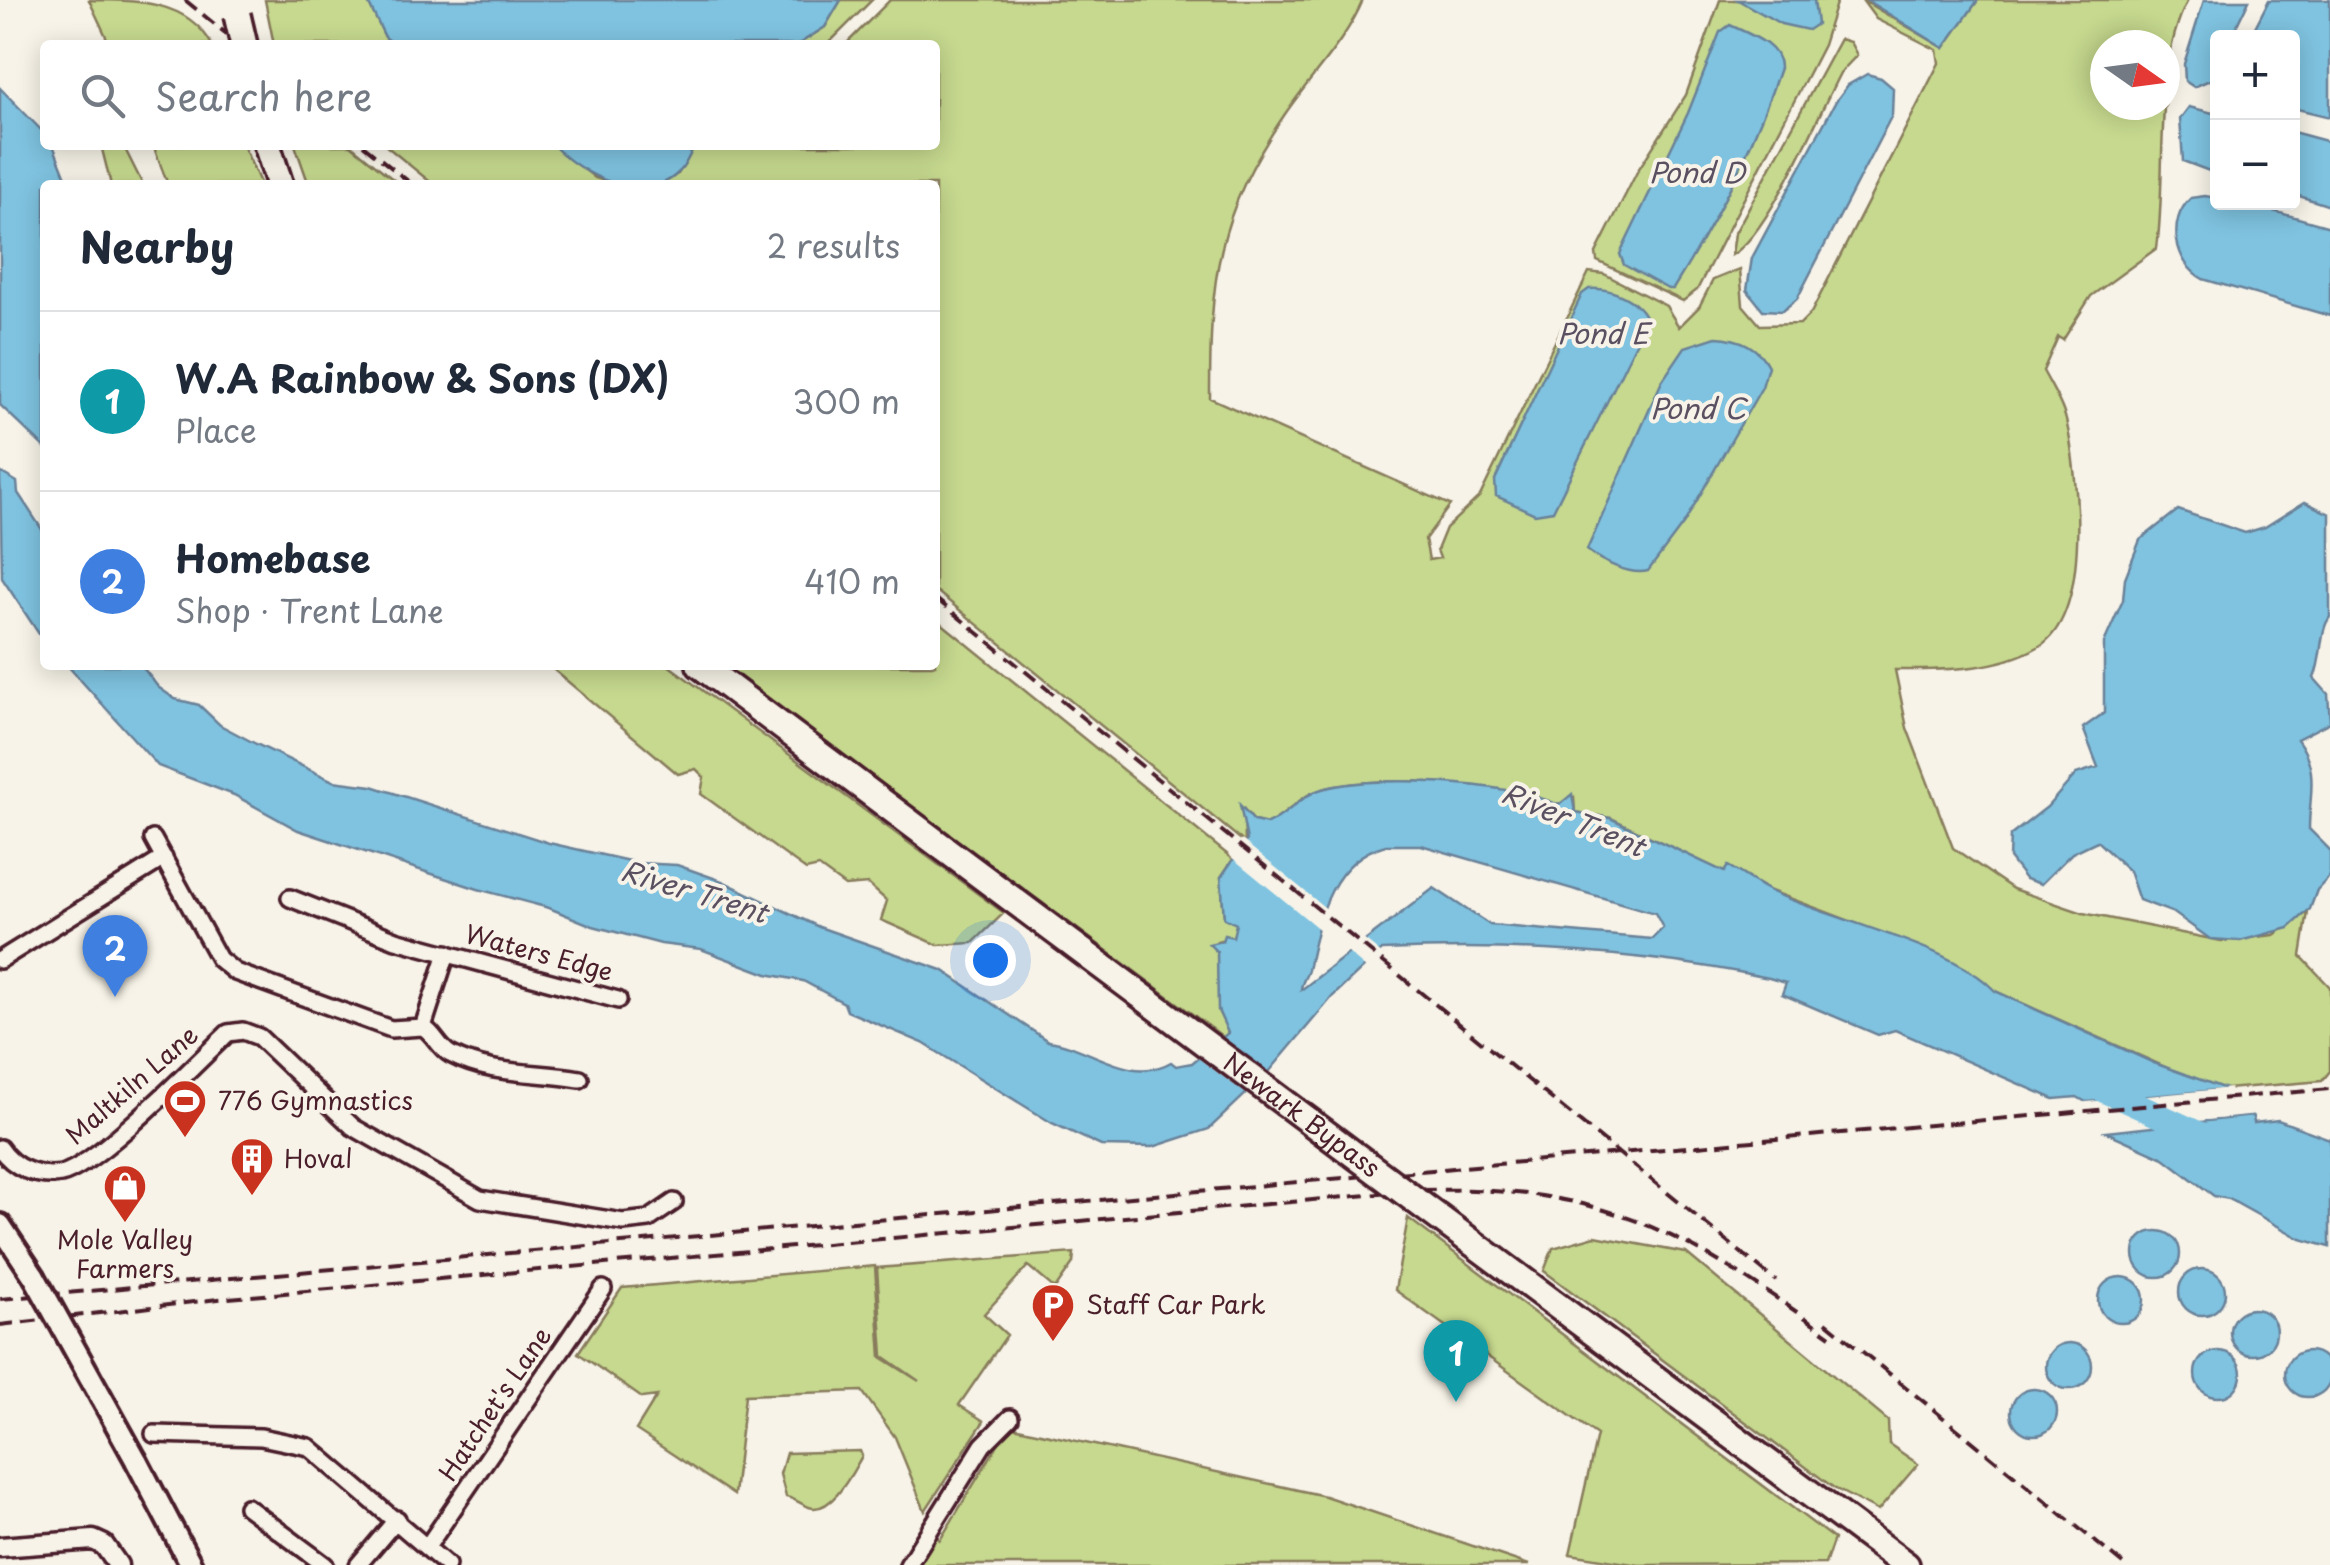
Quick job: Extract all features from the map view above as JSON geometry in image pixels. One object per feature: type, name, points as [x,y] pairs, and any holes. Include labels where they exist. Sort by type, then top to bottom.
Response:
[{"type":"highway","points":[[236,8],[243,40]]},
{"type":"highway","points":[[269,150],[278,180]]},
{"type":"highway","name":"Newark Bypass","points":[[707,670],[1906,1565]]},
{"type":"main road","points":[[0,1226],[34,1276],[191,1565]]},
{"type":"street","points":[[153,839],[219,959],[235,972],[391,1029],[423,1027],[451,1054],[515,1076],[539,1072],[580,1079]]},
{"type":"street","points":[[0,960],[164,858]]},
{"type":"street","name":"Waters Edge","points":[[290,898],[396,940],[618,1000]]},
{"type":"street","name":"Waters Edge","points":[[423,1027],[447,954]]},
{"type":"street","name":"Maltkiln Lane","points":[[0,1148],[30,1173],[62,1174],[99,1150],[228,1033],[244,1030],[259,1038],[354,1127],[480,1199],[623,1222],[649,1219],[674,1202]]},
{"type":"street","name":"Hatchet's Lane","points":[[427,1547],[604,1289]]},
{"type":"street","points":[[908,1565],[983,1445],[1010,1418]]},
{"type":"street","points":[[154,1434],[261,1437],[309,1447],[447,1565]]},
{"type":"street","points":[[246,1506],[326,1565]]},
{"type":"street","points":[[358,1565],[397,1519]]},
{"type":"street","points":[[0,1547],[93,1540],[104,1544],[118,1565]]},
{"type":"green space","points":[[89,0],[142,2],[175,11],[202,30],[209,40],[108,40]]},
{"type":"green space","points":[[265,0],[367,0],[389,40],[273,40]]},
{"type":"green space","points":[[841,0],[872,0],[832,40],[805,40],[825,27]]},
{"type":"green space","points":[[890,0],[1363,0],[1347,30],[1262,150],[1231,217],[1216,282],[1210,398],[1450,505],[1425,539],[1429,560],[1440,558],[1437,550],[1446,528],[1480,496],[1589,272],[1604,274],[1666,306],[1679,327],[1699,307],[1713,280],[1740,269],[1743,305],[1760,325],[1800,324],[1811,313],[1939,63],[1937,50],[1876,19],[1862,0],[1944,48],[1978,0],[2188,0],[2176,30],[2090,30],[2090,120],[2163,120],[2160,220],[2157,248],[2091,296],[2063,340],[2058,337],[2043,371],[2064,414],[2074,473],[2077,541],[2067,605],[2055,630],[2038,647],[2022,655],[1968,668],[1895,670],[1907,728],[1953,848],[2013,889],[2083,913],[2221,941],[2274,935],[2308,912],[2301,956],[2330,987],[2330,1071],[2322,1081],[2226,1089],[2203,1084],[1995,991],[1908,943],[1768,890],[1729,867],[1725,873],[1611,818],[1575,812],[1574,797],[1559,806],[1508,791],[1473,786],[1399,781],[1335,786],[1306,796],[1267,824],[1254,821],[1244,809],[1245,843],[940,594],[940,180],[662,180],[678,174],[692,150],[940,150],[940,40],[850,40]]},
{"type":"green space","points":[[1720,0],[1837,0],[1823,45],[1697,290],[1683,301],[1597,261],[1596,253],[1638,170],[1686,95]]},
{"type":"green space","points":[[1840,39],[1850,42],[1857,55],[1840,73],[1777,199],[1746,243],[1732,255],[1735,233]]},
{"type":"green space","points":[[102,150],[126,150],[140,180],[110,180]]},
{"type":"green space","points":[[155,150],[245,150],[259,180],[166,180]]},
{"type":"green space","points":[[297,150],[357,150],[394,180],[307,180]]},
{"type":"green space","points":[[391,150],[559,150],[601,180],[428,180]]},
{"type":"green space","points":[[940,622],[1233,859],[1221,877],[1224,917],[1237,924],[1233,937],[1217,941],[1219,1013],[1228,1029],[1226,1039],[729,670],[940,670]]},
{"type":"green space","points":[[554,670],[675,670],[1004,913],[973,943],[938,945],[881,920],[887,901],[868,884],[845,886],[819,867],[806,870],[701,794],[704,777],[696,769],[678,774]]},
{"type":"green space","points":[[1408,1218],[1834,1539],[1825,1564],[1639,1565],[1570,1554],[1597,1435],[1395,1290]]},
{"type":"green space","points":[[1595,1236],[1686,1253],[1888,1421],[1889,1444],[1918,1464],[1878,1511],[1834,1488],[1544,1271],[1553,1248]]},
{"type":"green space","points":[[1074,1253],[1073,1263],[1055,1289],[1028,1266],[984,1314],[1007,1335],[959,1405],[984,1421],[925,1511],[895,1437],[862,1391],[745,1395],[734,1495],[636,1430],[657,1396],[642,1398],[578,1353],[622,1288],[875,1266],[881,1357],[919,1381],[883,1356],[877,1268]]},
{"type":"green space","points":[[1009,1426],[1325,1496],[1529,1565],[908,1565],[928,1529],[940,1540]]},
{"type":"green space","points":[[860,1451],[862,1456],[847,1481],[826,1505],[809,1507],[786,1497],[780,1474],[786,1453]]},
{"type":"water","points":[[367,0],[841,0],[825,27],[805,40],[385,37]]},
{"type":"water","points":[[1738,0],[1814,0],[1817,24],[1808,30],[1781,24]]},
{"type":"water","points":[[1866,0],[1978,0],[1944,48]]},
{"type":"water","points":[[2204,0],[2249,0],[2234,30],[2210,30],[2210,80],[2194,87],[2185,81],[2184,64]]},
{"type":"water","points":[[2269,0],[2330,0],[2330,117],[2300,110],[2300,30],[2254,30]]},
{"type":"water","name":"Pond D","points":[[1730,25],[1770,47],[1780,68],[1733,182],[1689,263],[1673,289],[1668,289],[1624,265],[1620,254],[1688,113],[1720,32]]},
{"type":"water","points":[[1867,74],[1881,78],[1893,88],[1892,115],[1797,299],[1782,311],[1763,310],[1747,290],[1752,258],[1836,101],[1848,85]]},
{"type":"water","points":[[0,88],[40,129],[40,150],[55,150],[67,180],[40,180],[40,443],[0,405]]},
{"type":"water","points":[[2189,107],[2210,112],[2210,171],[2183,161],[2180,119]]},
{"type":"water","points":[[2300,134],[2330,142],[2330,206],[2300,196]]},
{"type":"water","points":[[558,150],[692,150],[679,172],[667,180],[605,180]]},
{"type":"water","points":[[2210,197],[2210,210],[2269,210],[2330,227],[2330,316],[2203,279],[2193,272],[2180,253],[2176,229],[2183,207],[2191,198]]},
{"type":"water","name":"Pond E","points":[[1589,289],[1623,296],[1638,307],[1647,321],[1553,511],[1535,514],[1496,496],[1495,480],[1582,294]]},
{"type":"water","name":"Pond C","points":[[1716,337],[1739,341],[1759,353],[1768,366],[1762,387],[1684,523],[1648,571],[1633,572],[1608,563],[1587,550],[1662,381],[1685,347]]},
{"type":"water","points":[[0,472],[17,482],[18,493],[40,526],[40,635],[2,578]]},
{"type":"water","points":[[2305,502],[2330,514],[2330,617],[2314,678],[2328,694],[2330,722],[2297,739],[2311,772],[2309,829],[2330,850],[2330,876],[2317,890],[2310,909],[2289,928],[2240,941],[2210,939],[2174,913],[2139,900],[2129,871],[2097,841],[2072,853],[2041,884],[2025,879],[2009,858],[2010,836],[2047,807],[2076,774],[2098,767],[2083,728],[2104,713],[2104,643],[2123,600],[2125,578],[2140,540],[2178,510],[2245,533],[2265,527]]},
{"type":"water","points":[[72,670],[145,670],[158,687],[175,699],[199,705],[220,725],[333,781],[372,786],[549,843],[638,863],[677,865],[722,881],[819,927],[942,970],[1048,1041],[1125,1067],[1192,1063],[1228,1033],[1218,1010],[1217,952],[1209,944],[1222,941],[1224,935],[1233,937],[1236,924],[1224,918],[1221,877],[1247,840],[1240,805],[1254,821],[1267,824],[1319,790],[1405,781],[1509,791],[1559,805],[1572,794],[1575,812],[1610,818],[1724,872],[1728,866],[1793,901],[1919,946],[1975,974],[1995,991],[2154,1063],[2226,1089],[2086,1102],[2077,1097],[2054,1099],[1895,1030],[1878,1035],[1782,994],[1786,983],[1769,978],[1672,961],[1576,952],[1382,950],[1333,996],[1269,1072],[1209,1129],[1153,1147],[1101,1146],[1052,1123],[923,1043],[847,1011],[844,1003],[803,981],[767,974],[701,949],[661,944],[593,926],[549,908],[478,889],[298,830],[234,795],[158,766]],"holes":[[[1386,845],[1421,845],[1655,913],[1663,928],[1652,939],[1490,925],[1434,888],[1301,990],[1322,912],[1339,878],[1351,864]]]},
{"type":"water","points":[[2253,1116],[2254,1123],[2278,1120],[2330,1139],[2330,1247],[2301,1239],[2229,1199],[2214,1196],[2164,1158],[2106,1132]]},
{"type":"water","points":[[2157,1231],[2173,1238],[2180,1254],[2173,1270],[2157,1277],[2141,1270],[2134,1254],[2141,1238]]},
{"type":"water","points":[[2202,1269],[2218,1276],[2225,1292],[2218,1308],[2202,1315],[2186,1308],[2179,1292],[2186,1276]]},
{"type":"water","points":[[2121,1277],[2137,1284],[2144,1300],[2137,1316],[2121,1323],[2105,1316],[2098,1300],[2105,1284]]},
{"type":"water","points":[[2253,1309],[2269,1316],[2276,1332],[2269,1348],[2253,1355],[2237,1348],[2230,1332],[2237,1316]]},
{"type":"water","points":[[2069,1343],[2085,1350],[2092,1366],[2085,1382],[2069,1389],[2053,1382],[2046,1366],[2053,1350]]},
{"type":"water","points":[[2218,1351],[2234,1358],[2241,1374],[2234,1390],[2218,1397],[2202,1390],[2195,1374],[2202,1358]]},
{"type":"water","points":[[2308,1351],[2324,1358],[2331,1374],[2324,1390],[2308,1397],[2292,1390],[2285,1374],[2292,1358]]},
{"type":"water","points":[[2034,1389],[2050,1396],[2057,1412],[2050,1428],[2034,1435],[2018,1428],[2011,1412],[2018,1396]]},
{"type":"pier","points":[[1242,840],[1329,911],[1320,930],[1230,856]]},
{"type":"pier","points":[[1362,938],[1383,955],[1367,969],[1347,952]]},
{"type":"pier","points":[[1220,1035],[1273,1075],[1250,1097],[1194,1055]]},
{"type":"pier","points":[[2231,1088],[2227,1094],[2086,1107],[2076,1103]]},
{"type":"pier","points":[[2252,1111],[2258,1115],[2101,1130],[2106,1124]]},
{"type":"waterway","name":"River Trent","points":[[2092,1085],[2206,1137]]},
{"type":"railway","points":[[185,0],[234,40]]},
{"type":"railway","points":[[369,150],[407,180]]},
{"type":"railway","points":[[940,602],[1776,1281]]},
{"type":"railway","points":[[0,1299],[2330,1089]]},
{"type":"railway","points":[[0,1325],[218,1299],[1423,1190],[1543,1196],[1641,1223],[1732,1269],[1831,1336]]},
{"type":"railway","points":[[1826,1322],[2124,1565]]},
{"type":"place","name":"Homebase","points":[[115,997]]},
{"type":"place","name":"776 Gymnastics","points":[[185,1139]]},
{"type":"place","name":"Hoval","points":[[252,1197]]},
{"type":"place","name":"Mole Valley Farmers","points":[[125,1224]]},
{"type":"place","name":"Staff Car Park","points":[[1053,1343]]},
{"type":"place","name":"W.A Rainbow & Sons (DX)","points":[[1456,1402]]}]
